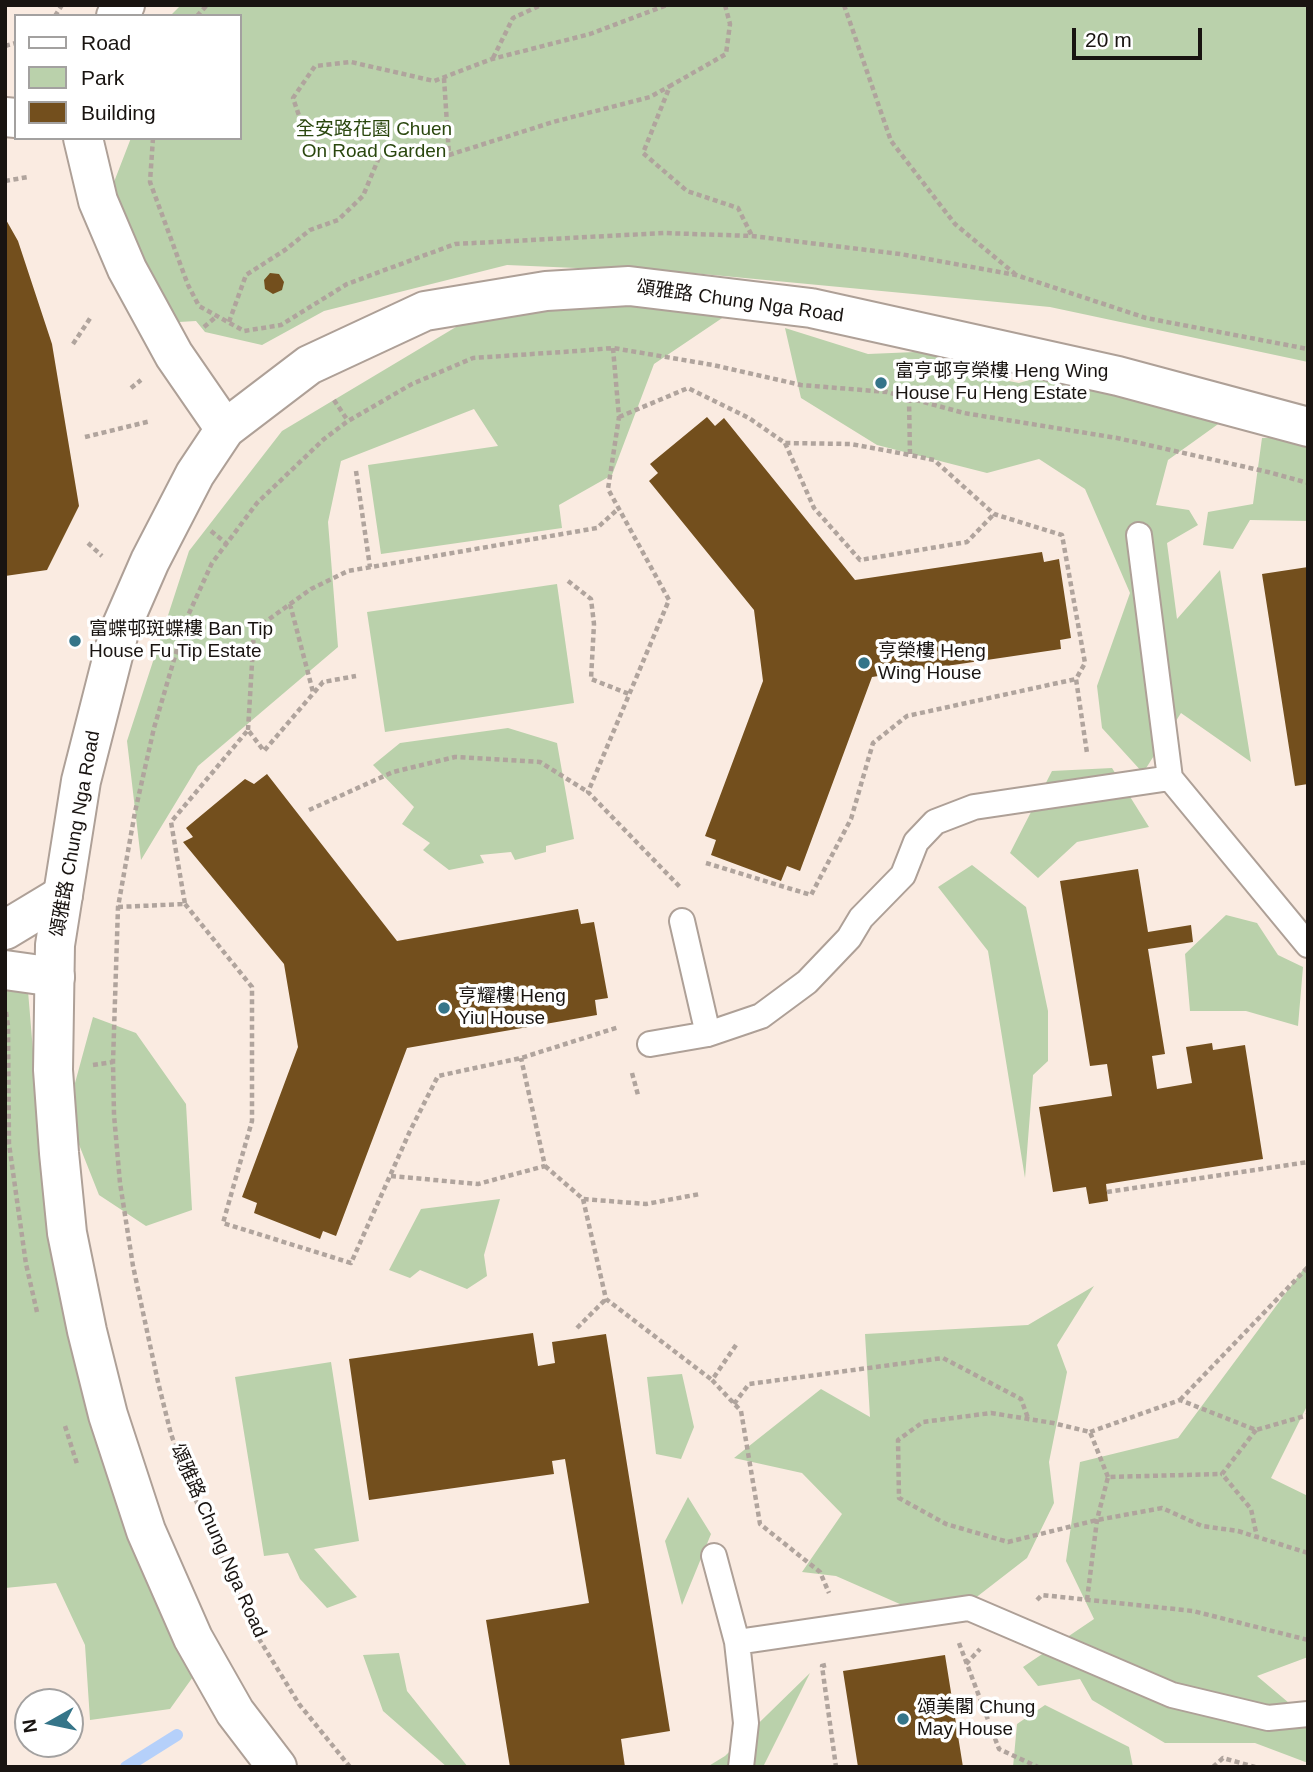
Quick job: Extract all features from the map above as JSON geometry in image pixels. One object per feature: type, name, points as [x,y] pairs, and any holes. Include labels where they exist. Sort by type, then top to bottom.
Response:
[{"type":"street","points":[[83,140],[98,201],[127,269],[174,355],[225,429]]},
{"type":"street","name":"頌雅路 Chung Nga Road","points":[[277,1767],[235,1712],[193,1638],[146,1531],[108,1415],[87,1331],[68,1233],[58,1153],[53,1070],[55,945],[82,781],[119,632],[150,561],[195,474],[225,429],[309,365],[425,311],[547,291],[629,286],[811,308],[1118,376],[1308,427]]},
{"type":"street","points":[[5,930],[63,895]]},
{"type":"street","points":[[5,970],[55,977]]},
{"type":"lane","points":[[1139,535],[1170,778],[1308,945]]},
{"type":"lane","points":[[650,1044],[708,1034],[761,1016],[807,982],[849,939],[861,918],[903,875],[916,842],[935,822],[974,807],[1170,778]]},
{"type":"lane","points":[[682,920],[708,1034]]},
{"type":"lane","points":[[714,1556],[737,1643],[746,1723],[741,1767]]},
{"type":"lane","points":[[737,1643],[969,1608],[1172,1695],[1268,1718],[1308,1714]]},
{"type":"path","points":[[492,59],[513,18],[541,5]]},
{"type":"path","points":[[667,5],[590,34],[492,59],[434,81],[351,62],[315,66],[293,98],[307,139],[335,153],[449,155],[553,122],[650,97],[726,54],[730,24],[725,5]]},
{"type":"path","points":[[844,5],[891,141],[955,224],[1016,275]]},
{"type":"path","points":[[444,78],[449,155]]},
{"type":"path","points":[[670,86],[643,153],[687,191],[738,208],[752,236]]},
{"type":"path","points":[[153,140],[150,182],[188,285],[199,306],[244,331],[281,325]]},
{"type":"path","points":[[229,322],[246,275],[310,230],[338,220],[363,196],[380,155]]},
{"type":"path","points":[[5,181],[28,177]]},
{"type":"path","points":[[73,344],[91,317]]},
{"type":"path","points":[[588,792],[669,600],[608,489],[619,417],[613,348]]},
{"type":"path","name":"頌雅路 Chung Nga Road","points":[[350,1767],[299,1704],[256,1634],[189,1485],[171,1434],[133,1266],[120,1183],[114,1115],[118,907],[153,728],[185,622],[212,564],[257,503],[324,439],[348,421],[412,384],[473,358],[613,348],[713,365],[801,385],[887,392],[964,413],[1117,438],[1308,483]]},
{"type":"path","points":[[619,417],[688,388],[749,418],[785,443],[814,508],[860,560],[967,542],[994,514]]},
{"type":"path","points":[[909,398],[910,455]]},
{"type":"path","points":[[85,437],[151,421]]},
{"type":"path","points":[[785,443],[851,444],[934,460],[994,514],[1062,535],[1086,663],[1076,680],[1085,753],[1099,751]]},
{"type":"path","points":[[356,471],[370,568]]},
{"type":"path","points":[[619,508],[597,528],[348,571],[311,589],[254,630],[248,730],[171,822],[185,904],[252,987],[252,1121],[223,1223],[351,1263],[410,1131],[438,1076],[522,1058],[620,1027]]},
{"type":"path","points":[[88,543],[102,556]]},
{"type":"path","points":[[568,581],[591,599],[594,624],[590,680],[629,694]]},
{"type":"path","points":[[290,604],[313,693]]},
{"type":"path","points":[[248,730],[264,751],[323,682],[356,676]]},
{"type":"path","points":[[706,863],[811,895],[850,819],[873,743],[907,716],[1076,680]]},
{"type":"path","points":[[309,810],[393,772],[455,757],[540,762],[588,792],[685,893]]},
{"type":"path","points":[[118,907],[185,904]]},
{"type":"path","points":[[522,1058],[545,1166],[583,1199],[606,1298],[712,1380],[741,1411],[761,1524],[820,1572],[843,1626],[849,1661],[822,1666],[836,1767]]},
{"type":"path","points":[[1107,1192],[1308,1162]]},
{"type":"path","points":[[391,1176],[478,1184],[545,1166]]},
{"type":"path","points":[[583,1199],[646,1204],[700,1194]]},
{"type":"path","points":[[1308,1267],[1180,1400],[1090,1432],[991,1413],[923,1422],[898,1440],[898,1498],[946,1524],[1008,1542],[1097,1520],[1162,1508],[1202,1526],[1238,1531],[1308,1553]]},
{"type":"path","points":[[577,1328],[606,1298]]},
{"type":"path","points":[[712,1380],[736,1345]]},
{"type":"path","points":[[734,1404],[748,1384],[943,1358],[1021,1399],[1028,1419]]},
{"type":"path","points":[[1180,1400],[1256,1430]]},
{"type":"path","points":[[1222,1474],[1256,1430],[1308,1415]]},
{"type":"path","points":[[1090,1432],[1108,1476],[1097,1520],[1087,1600],[1193,1611],[1308,1640]]},
{"type":"path","points":[[1108,1476],[1222,1474]]},
{"type":"path","points":[[1222,1474],[1251,1509],[1257,1537]]},
{"type":"path","points":[[957,1639],[999,1749],[1038,1767]]},
{"type":"path","points":[[1213,1767],[1223,1758],[1255,1767]]},
{"type":"green space","name":"全安路花園 Chuen On Road Garden","points":[[181,5],[1308,5],[1308,362],[1050,307],[692,273],[507,265],[324,311],[262,345],[205,332],[196,321],[179,322],[102,213],[130,140],[242,140],[242,14],[172,14]]},
{"type":"green space","points":[[562,299],[740,306],[654,364],[612,475],[559,505],[562,528],[381,554],[368,465],[498,446],[474,409],[341,461],[328,522],[338,647],[198,766],[141,860],[127,741],[189,551],[282,431],[461,324]]},
{"type":"green space","points":[[785,328],[868,354],[939,351],[952,370],[1019,383],[1057,372],[1221,422],[1168,460],[1156,505],[1189,510],[1198,525],[1167,543],[1177,619],[1220,570],[1251,762],[1181,713],[1143,773],[1102,728],[1097,686],[1130,593],[1085,489],[1039,459],[987,473],[877,445],[801,398]]},
{"type":"green space","points":[[1308,437],[1308,521],[1250,520],[1233,549],[1203,545],[1208,512],[1253,504],[1262,438]]},
{"type":"green space","points":[[557,584],[574,703],[385,732],[367,612]]},
{"type":"green space","points":[[508,728],[557,743],[574,839],[546,846],[546,852],[515,860],[511,852],[480,855],[484,863],[449,870],[423,850],[430,843],[402,824],[414,807],[373,765],[400,743]]},
{"type":"green space","points":[[1112,768],[1149,827],[1077,842],[1038,878],[1010,853],[1052,771]]},
{"type":"green space","points":[[972,865],[1026,907],[1048,1011],[1048,1061],[1033,1075],[1025,1178],[988,951],[938,887]]},
{"type":"green space","points":[[1226,915],[1257,923],[1278,955],[1303,967],[1298,1026],[1246,1011],[1190,1011],[1185,954]]},
{"type":"green space","points":[[5,986],[28,991],[44,1183],[195,1674],[170,1709],[90,1720],[85,1645],[56,1583],[5,1588]]},
{"type":"green space","points":[[93,1017],[136,1033],[186,1104],[192,1210],[146,1226],[99,1195],[76,1137],[75,1083]]},
{"type":"green space","points":[[500,1199],[484,1255],[487,1276],[467,1289],[420,1270],[410,1278],[389,1270],[421,1209]]},
{"type":"green space","points":[[1308,1263],[1308,1404],[1271,1478],[1308,1496],[1308,1657],[1257,1676],[1308,1719],[1308,1763],[1255,1743],[1165,1743],[1092,1700],[1080,1679],[1038,1686],[1023,1667],[1094,1619],[1066,1561],[1080,1462],[1178,1438]]},
{"type":"green space","points":[[1094,1286],[1057,1345],[1067,1372],[1049,1462],[1054,1503],[1027,1558],[943,1623],[836,1576],[802,1572],[842,1514],[802,1473],[734,1458],[821,1389],[870,1417],[865,1334],[1028,1325]]},
{"type":"green space","points":[[331,1362],[359,1541],[314,1549],[357,1597],[327,1608],[300,1579],[288,1553],[264,1556],[235,1377]]},
{"type":"green space","points":[[682,1374],[694,1427],[681,1459],[656,1454],[647,1377]]},
{"type":"green space","points":[[688,1497],[711,1534],[682,1605],[665,1541]]},
{"type":"green space","points":[[399,1653],[407,1691],[468,1767],[447,1767],[383,1711],[363,1655]]},
{"type":"green space","points":[[810,1673],[763,1767],[707,1767],[725,1756]]},
{"type":"green space","points":[[1045,1705],[1129,1747],[1133,1767],[1013,1767],[1017,1724]]},
{"type":"building","points":[[5,218],[18,241],[52,344],[79,506],[47,570],[5,576]]},
{"type":"building","points":[[270,273],[279,274],[284,282],[282,290],[273,294],[265,289],[264,280]]},
{"type":"building","name":"亨榮樓 Heng Wing House","points":[[707,417],[715,426],[724,418],[855,580],[1042,552],[1044,562],[1059,559],[1071,638],[1060,640],[1061,649],[872,677],[800,871],[787,866],[781,881],[711,855],[716,840],[705,836],[763,681],[754,610],[649,481],[658,473],[650,464]]},
{"type":"building","points":[[1308,567],[1308,784],[1295,786],[1262,574]]},
{"type":"building","name":"亨耀樓 Heng Yiu House","points":[[267,774],[397,941],[578,909],[581,924],[594,922],[608,998],[595,1000],[597,1015],[407,1048],[336,1236],[323,1231],[320,1239],[254,1213],[257,1203],[242,1197],[298,1047],[284,964],[183,842],[193,837],[186,828],[245,779],[254,784]]},
{"type":"building","points":[[1138,869],[1148,932],[1191,925],[1193,942],[1148,949],[1165,1054],[1152,1056],[1157,1089],[1192,1083],[1186,1047],[1212,1043],[1213,1050],[1245,1045],[1263,1159],[1106,1184],[1108,1201],[1089,1204],[1086,1187],[1053,1192],[1039,1107],[1112,1096],[1107,1064],[1090,1066],[1060,881]]},
{"type":"building","points":[[533,1333],[538,1366],[555,1363],[552,1342],[606,1334],[670,1731],[621,1739],[625,1767],[510,1767],[486,1620],[589,1603],[565,1459],[552,1461],[554,1474],[369,1500],[349,1359]]},
{"type":"building","name":"頌美閣 Chung May House","points":[[945,1655],[963,1767],[858,1767],[843,1671]]},
{"type":"waterway","points":[[126,1767],[177,1735]]},
{"type":"place","name":"富亨邨亨榮樓 Heng Wing House Fu Heng Estate","points":[[881,383]]},
{"type":"place","name":"富蝶邨斑蝶樓 Ban Tip House Fu Tip Estate","points":[[75,641]]},
{"type":"place","name":"亨榮樓 Heng Wing House","points":[[864,663]]},
{"type":"place","name":"亨耀樓 Heng Yiu House","points":[[444,1008]]},
{"type":"place","name":"頌美閣 Chung May House","points":[[903,1719]]}]
